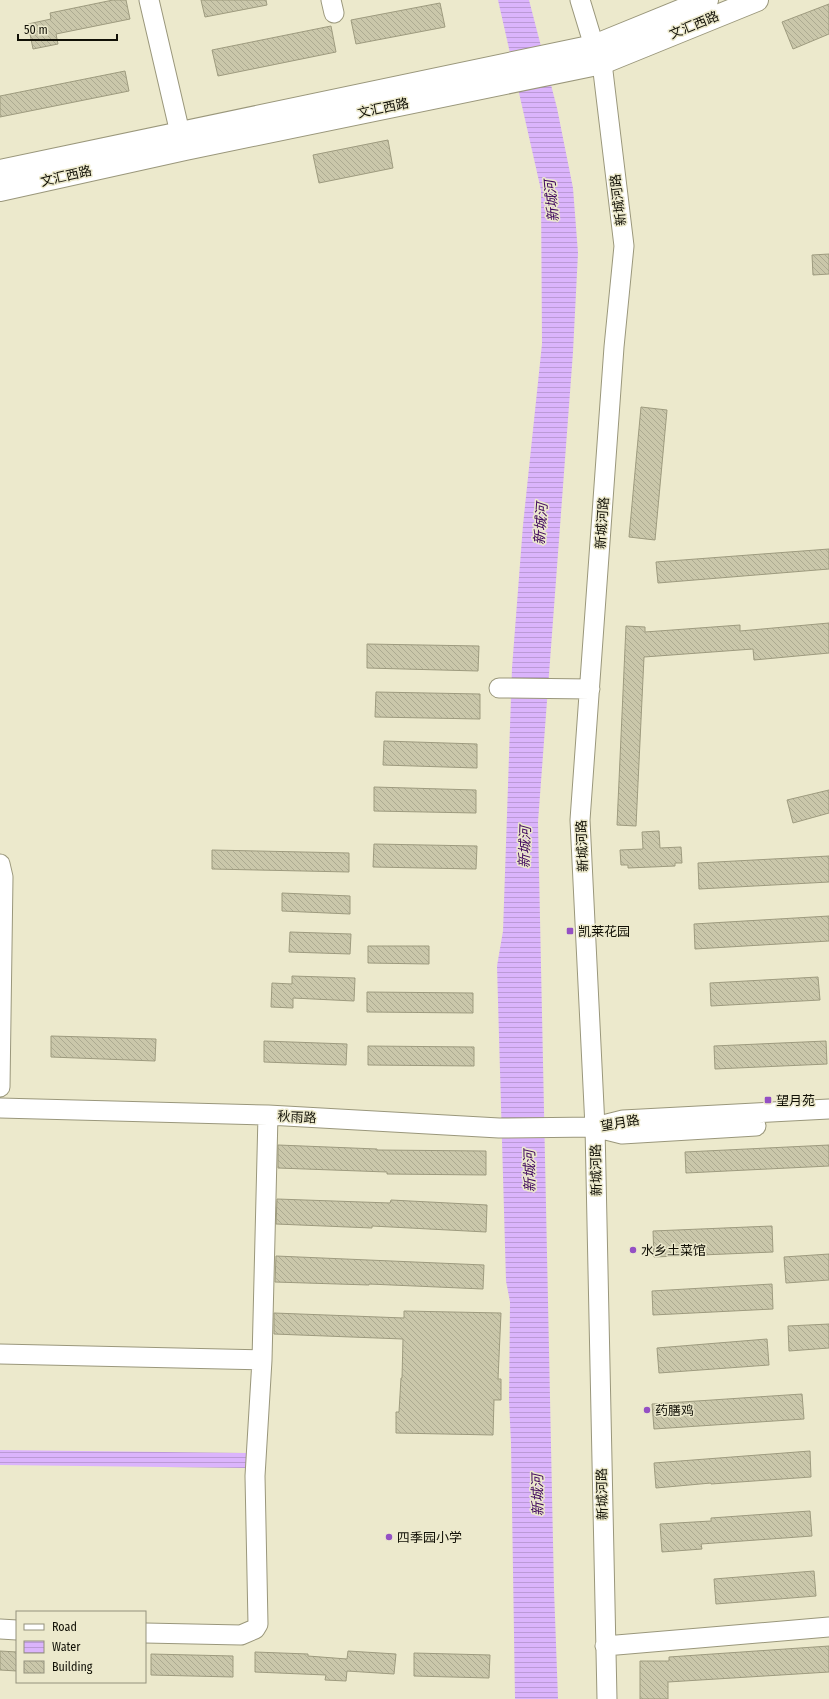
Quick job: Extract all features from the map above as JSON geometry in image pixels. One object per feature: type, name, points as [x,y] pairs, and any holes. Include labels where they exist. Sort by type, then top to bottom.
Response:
[{"type":"main road","name":"文汇西路","points":[[598,54],[707,0]]},
{"type":"main road","name":"文汇西路","points":[[0,190],[598,54],[757,0]]},
{"type":"main road","name":"文汇西路","points":[[0,171],[180,133],[501,75]]},
{"type":"street","points":[[149,0],[180,133]]},
{"type":"street","name":"新城河路","points":[[580,0],[598,54],[624,246],[614,347],[580,820],[595,1127],[607,1699]]},
{"type":"street","points":[[499,688],[590,689]]},
{"type":"street","points":[[0,864],[3,877],[0,1087]]},
{"type":"street","name":"秋雨路","points":[[0,1108],[268,1115],[499,1128],[595,1127]]},
{"type":"street","name":"望月路","points":[[595,1127],[623,1120],[829,1110]]},
{"type":"street","points":[[146,1633],[240,1635],[254,1629],[258,1624],[255,1476],[262,1360],[268,1115]]},
{"type":"street","name":"望月路","points":[[595,1127],[622,1134],[829,1122]]},
{"type":"street","points":[[0,1354],[262,1360]]},
{"type":"street","points":[[605,1646],[829,1627]]},
{"type":"street","points":[[0,1629],[16,1630]]},
{"type":"water","name":"新城河","points":[[498,0],[529,0],[557,108],[573,188],[578,253],[573,352],[538,822],[554,1589],[558,1699],[515,1699],[509,1401],[510,1302],[506,1281],[497,966],[503,931],[512,668],[523,525],[542,344],[541,190]]},
{"type":"water","points":[[0,1450],[246,1453],[246,1468],[0,1465]]},
{"type":"building","points":[[113,0],[126,0],[130,19],[56,34],[58,44],[33,49],[28,24],[51,19],[50,13]]},
{"type":"building","points":[[201,0],[266,0],[267,5],[205,17]]},
{"type":"building","points":[[440,3],[445,27],[356,44],[351,20]]},
{"type":"building","points":[[829,4],[829,34],[793,49],[782,22]]},
{"type":"building","points":[[331,26],[336,52],[218,76],[212,50]]},
{"type":"building","points":[[125,71],[129,91],[0,117],[0,96]]},
{"type":"building","points":[[388,140],[393,168],[319,183],[313,155]]},
{"type":"building","points":[[829,254],[829,274],[813,275],[812,255]]},
{"type":"building","points":[[641,407],[667,410],[655,540],[629,537]]},
{"type":"building","points":[[829,549],[829,569],[658,583],[656,562]]},
{"type":"building","points":[[829,623],[829,653],[754,660],[753,649],[644,657],[636,826],[617,825],[626,626],[645,627],[645,632],[740,625],[740,631]]},
{"type":"building","points":[[367,644],[479,646],[478,671],[367,668]]},
{"type":"building","points":[[376,692],[480,694],[480,719],[375,717]]},
{"type":"building","points":[[384,741],[477,744],[477,768],[383,765]]},
{"type":"building","points":[[374,787],[476,790],[476,813],[374,811]]},
{"type":"building","points":[[829,790],[829,813],[793,823],[787,800]]},
{"type":"building","points":[[659,831],[660,848],[681,847],[682,863],[675,863],[675,866],[628,868],[628,865],[621,865],[620,850],[643,849],[642,832]]},
{"type":"building","points":[[374,844],[477,846],[476,869],[373,867]]},
{"type":"building","points":[[212,850],[349,853],[349,872],[212,869]]},
{"type":"building","points":[[829,856],[829,882],[699,889],[698,863]]},
{"type":"building","points":[[282,893],[350,896],[350,914],[282,911]]},
{"type":"building","points":[[829,916],[829,941],[695,949],[694,924]]},
{"type":"building","points":[[290,932],[351,934],[350,954],[289,952]]},
{"type":"building","points":[[368,946],[429,946],[429,964],[368,963]]},
{"type":"building","points":[[292,976],[355,978],[354,1001],[293,998],[293,1008],[271,1007],[272,983],[292,984]]},
{"type":"building","points":[[818,977],[820,1000],[711,1006],[710,983]]},
{"type":"building","points":[[367,992],[473,993],[473,1013],[367,1012]]},
{"type":"building","points":[[51,1036],[156,1039],[155,1061],[51,1057]]},
{"type":"building","points":[[264,1041],[347,1044],[346,1065],[264,1062]]},
{"type":"building","points":[[826,1041],[827,1064],[715,1069],[714,1046]]},
{"type":"building","points":[[368,1046],[474,1047],[474,1066],[368,1065]]},
{"type":"building","points":[[278,1145],[377,1150],[486,1151],[486,1175],[387,1174],[387,1172],[278,1168]]},
{"type":"building","points":[[829,1145],[829,1166],[686,1173],[685,1152]]},
{"type":"building","points":[[277,1199],[390,1203],[391,1200],[487,1205],[486,1232],[372,1226],[372,1228],[276,1224]]},
{"type":"building","points":[[772,1226],[773,1252],[654,1257],[653,1231]]},
{"type":"building","points":[[829,1254],[829,1280],[786,1283],[784,1257]]},
{"type":"building","points":[[276,1256],[484,1265],[483,1289],[275,1282]]},
{"type":"building","points":[[772,1284],[773,1309],[653,1315],[652,1291]]},
{"type":"building","points":[[404,1311],[501,1313],[498,1379],[501,1379],[501,1400],[494,1400],[493,1435],[396,1433],[396,1412],[399,1412],[402,1378],[403,1339],[274,1334],[274,1313],[404,1318]]},
{"type":"building","points":[[829,1324],[829,1348],[789,1351],[788,1326]]},
{"type":"building","points":[[767,1339],[769,1365],[659,1373],[657,1348]]},
{"type":"building","points":[[802,1394],[804,1419],[654,1429],[652,1404]]},
{"type":"building","points":[[810,1451],[811,1477],[656,1488],[654,1463]]},
{"type":"building","points":[[810,1511],[812,1536],[701,1544],[702,1549],[662,1552],[660,1524],[711,1521],[711,1518]]},
{"type":"building","points":[[814,1571],[816,1596],[716,1604],[714,1579]]},
{"type":"building","points":[[829,1646],[829,1672],[668,1682],[668,1699],[640,1699],[640,1661],[669,1661],[669,1657]]},
{"type":"building","points":[[0,1651],[16,1652],[16,1671],[0,1670]]},
{"type":"building","points":[[348,1651],[396,1654],[394,1674],[347,1671],[346,1681],[325,1680],[326,1675],[255,1672],[255,1652],[308,1654],[308,1656],[347,1659]]},
{"type":"building","points":[[414,1653],[490,1655],[489,1678],[414,1676]]},
{"type":"building","points":[[151,1654],[233,1656],[233,1677],[151,1675]]},
{"type":"place","name":"凯莱花园","points":[[570,931]]},
{"type":"place","name":"望月苑","points":[[768,1100]]},
{"type":"place","name":"水乡土菜馆","points":[[633,1250]]},
{"type":"place","name":"药膳鸡","points":[[647,1410]]},
{"type":"place","name":"四季园小学","points":[[389,1537]]}]
